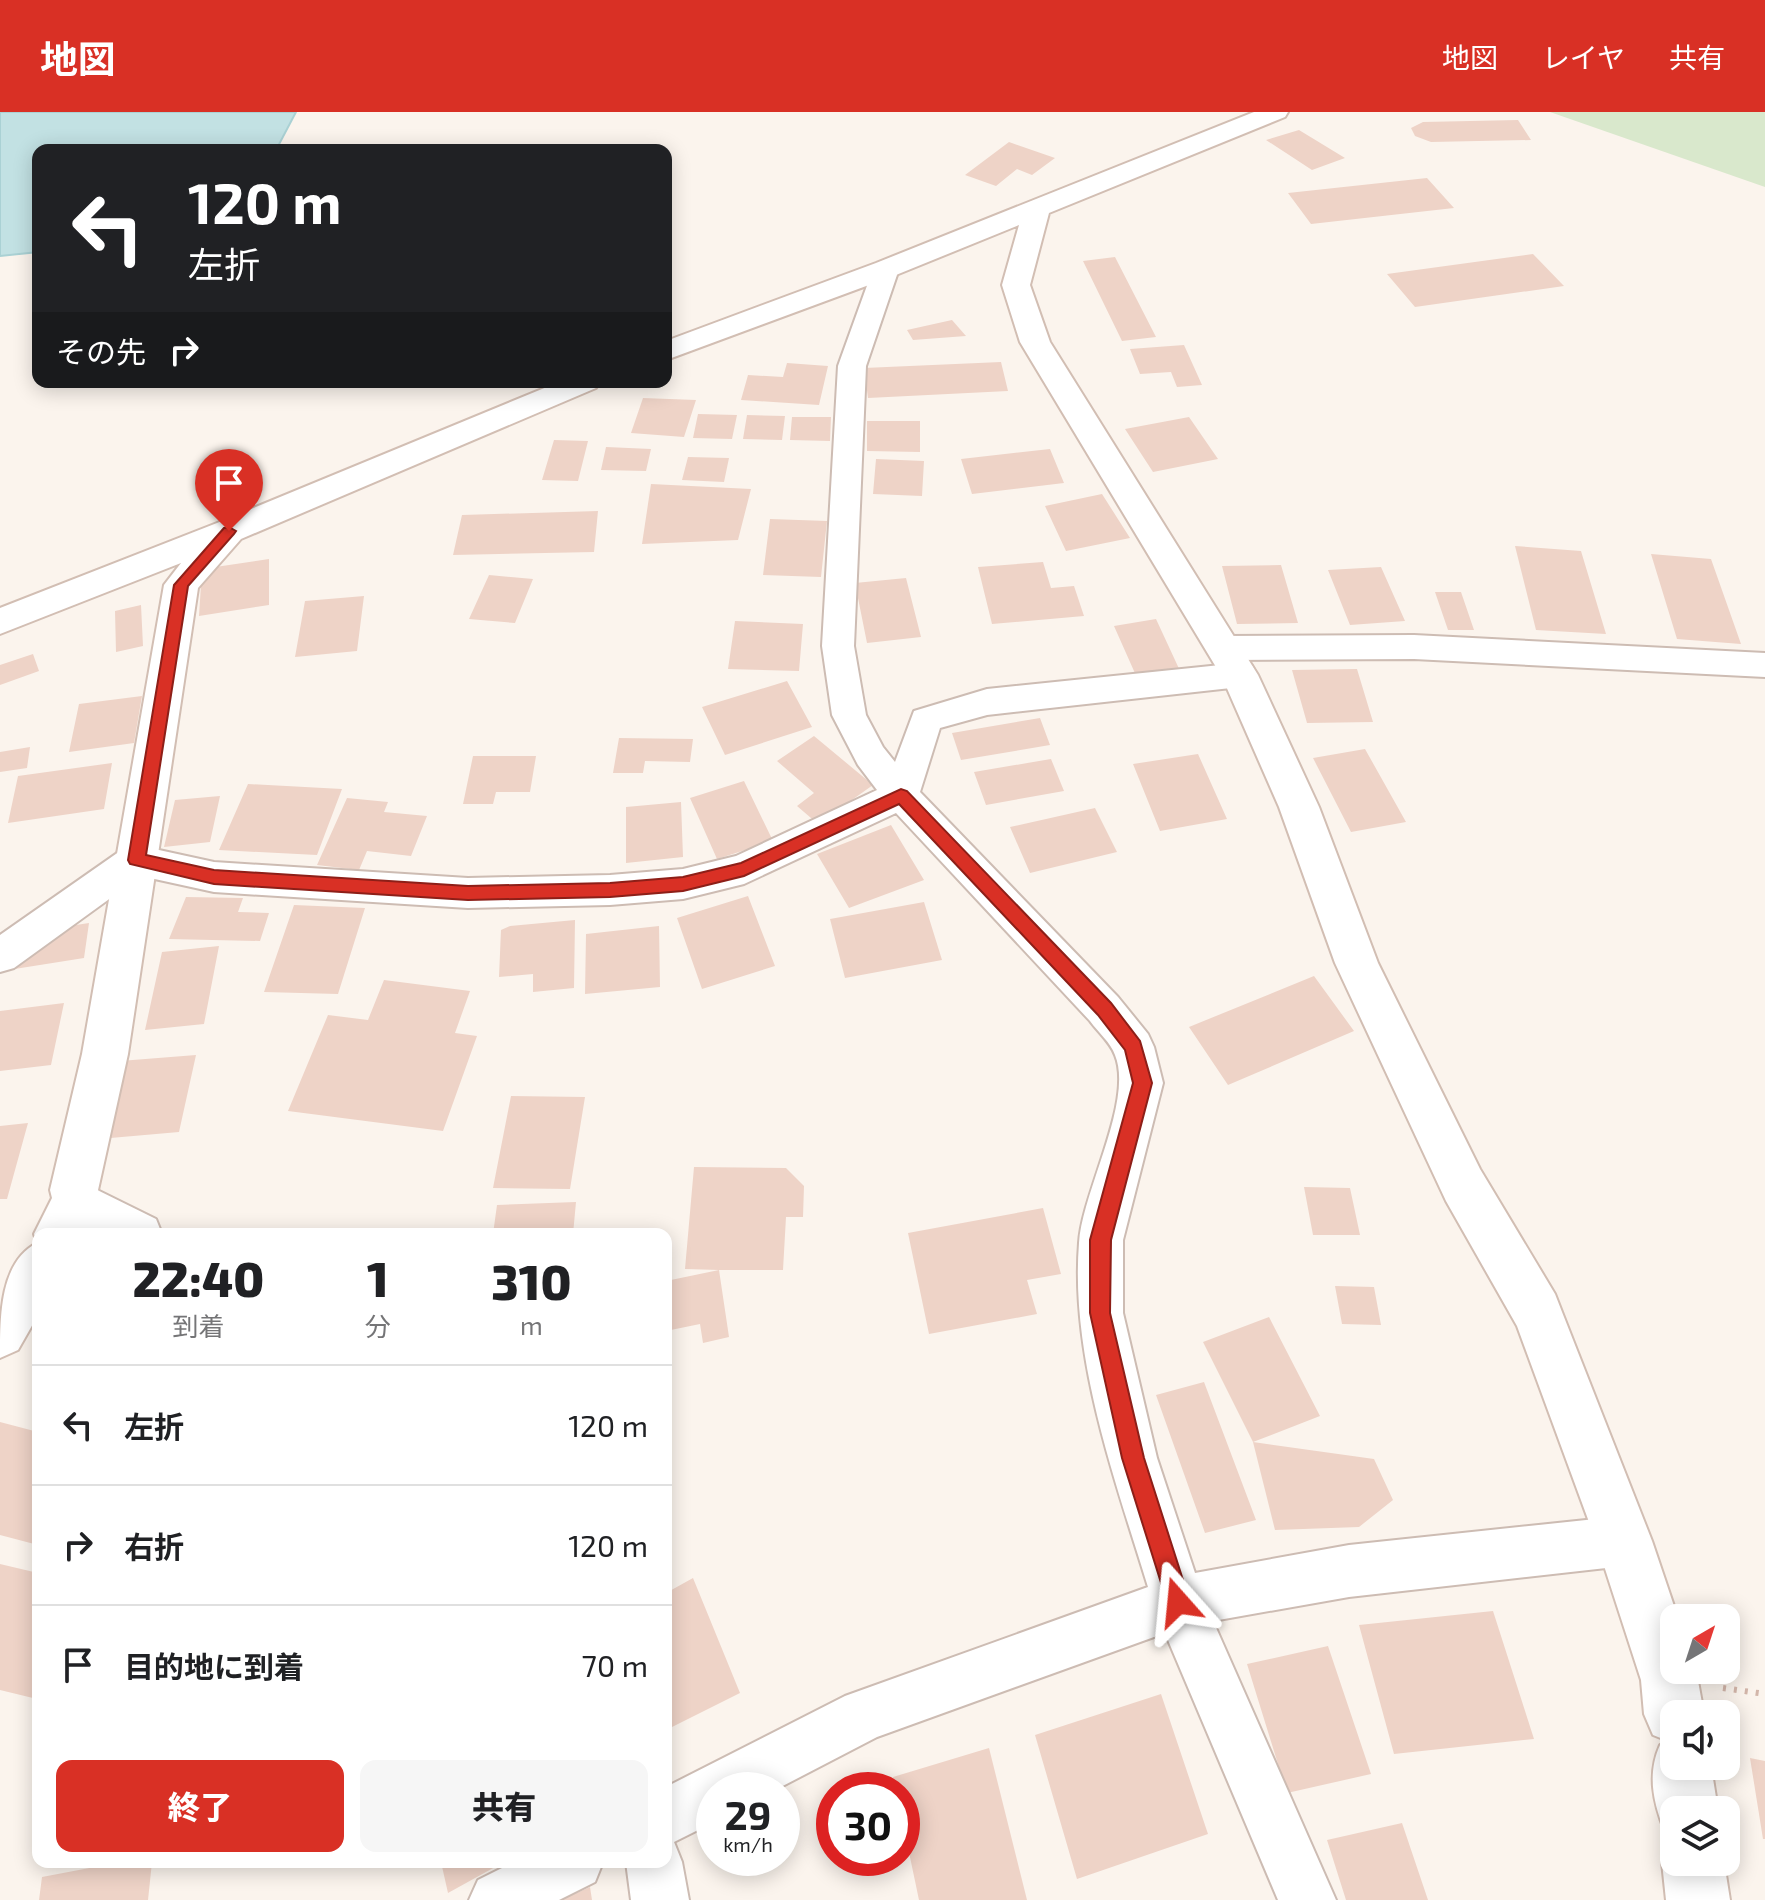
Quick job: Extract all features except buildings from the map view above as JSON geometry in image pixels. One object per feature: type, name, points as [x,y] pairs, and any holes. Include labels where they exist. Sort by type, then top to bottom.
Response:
[{"type":"street","points":[[672,349],[886,269],[1276,112]]},
{"type":"street","points":[[1037,208],[1016,285],[1035,342],[1233,661],[1299,807],[1364,977],[1463,1185],[1537,1312],[1624,1541],[1670,1680],[1672,1700]]},
{"type":"street","points":[[886,269],[852,366],[838,646],[849,715],[870,756],[901,795],[1104,1009],[1134,1047],[1142,1083],[1101,1240],[1100,1313],[1133,1458],[1178,1602],[1307,1900]]},
{"type":"street","points":[[0,622],[229,531],[571,388]]},
{"type":"street","points":[[114,1228],[67,1217],[105,1054],[181,585],[229,531]]},
{"type":"street","points":[[0,956],[136,860],[214,877],[468,893],[610,890],[683,884],[744,869],[901,795],[926,720],[987,702],[1233,661],[1414,647],[1765,665]]},
{"type":"street","points":[[0,1332],[32,1277]]},
{"type":"street","points":[[753,1772],[864,1715],[1178,1602],[1349,1571],[1624,1541]]},
{"type":"street","points":[[672,1814],[696,1801]]},
{"type":"street","points":[[498,1900],[563,1868]]},
{"type":"street","points":[[655,1868],[660,1900]]},
{"type":"street","points":[[1695,1876],[1698,1900]]},
{"type":"green space","points":[[1550,112],[1765,112],[1765,187]]},
{"type":"water","points":[[0,112],[296,112],[279,144],[32,144],[32,253],[0,256]]},
{"type":"route","points":[[229,531],[181,585],[136,860],[214,877],[468,893],[610,890],[683,884],[744,869],[901,795],[1104,1009],[1134,1047],[1142,1083],[1101,1240],[1100,1313],[1133,1458],[1178,1602]]}]
